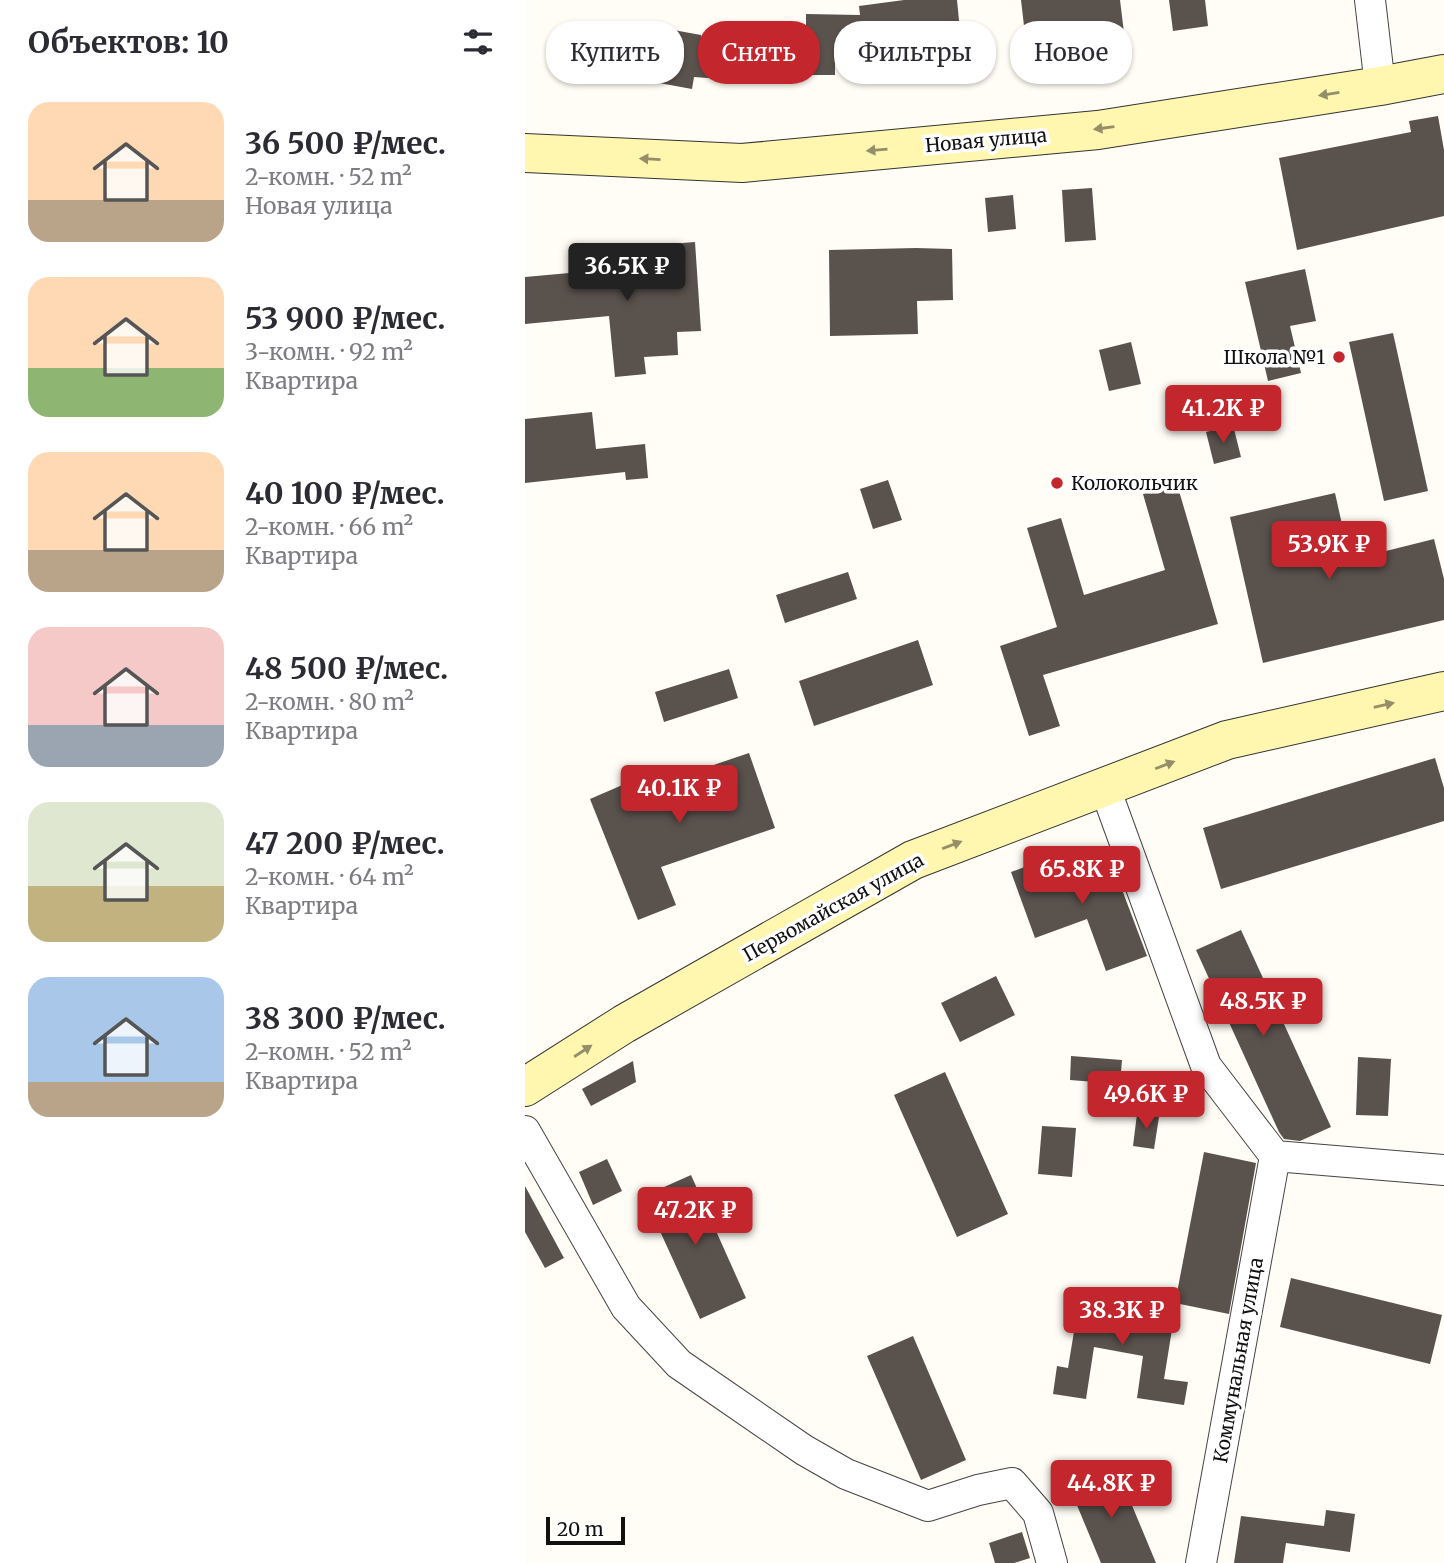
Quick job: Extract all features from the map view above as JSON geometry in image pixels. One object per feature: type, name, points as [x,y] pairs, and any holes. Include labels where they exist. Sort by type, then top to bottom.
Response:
[{"type":"street","points":[[1370,0],[1380,86]]},
{"type":"street","name":"Новая улица","points":[[525,153],[742,163],[1098,130],[1444,74]]},
{"type":"street","name":"Первомайская улица","points":[[525,1087],[624,1024],[912,860],[1227,740],[1444,691]]},
{"type":"street","points":[[1105,788],[1206,1066],[1275,1156],[1444,1170]]},
{"type":"street","points":[[525,1131],[626,1307],[679,1364],[804,1450],[846,1474],[928,1506],[978,1490],[1012,1483],[1038,1513],[1052,1563]]},
{"type":"street","name":"Коммунальная улица","points":[[1201,1563],[1275,1156]]},
{"type":"building","points":[[904,0],[957,0],[959,21],[834,21],[834,75],[820,75],[820,21],[806,21],[806,14],[860,15],[859,6]]},
{"type":"building","points":[[1021,0],[1120,0],[1123,21],[1023,21]]},
{"type":"building","points":[[1169,0],[1205,0],[1208,26],[1173,31]]},
{"type":"building","points":[[684,32],[698,34],[698,77],[694,77],[692,89],[664,84],[684,84]]},
{"type":"building","points":[[1438,116],[1444,150],[1444,216],[1297,250],[1279,158],[1411,132],[1409,121]]},
{"type":"building","points":[[1092,188],[1096,240],[1065,242],[1062,190]]},
{"type":"building","points":[[1013,195],[1016,229],[988,232],[985,198]]},
{"type":"building","points":[[695,242],[701,331],[677,332],[678,355],[644,357],[646,374],[615,377],[609,316],[525,324],[525,277],[647,266],[645,246]]},
{"type":"building","points":[[952,249],[953,300],[917,301],[918,334],[830,336],[829,250]]},
{"type":"building","points":[[1305,269],[1316,321],[1290,326],[1301,373],[1268,381],[1245,282]]},
{"type":"building","points":[[1393,333],[1428,491],[1384,501],[1349,342]]},
{"type":"building","points":[[1131,342],[1141,384],[1109,391],[1099,350]]},
{"type":"building","points":[[592,412],[596,449],[645,444],[648,478],[626,480],[625,472],[525,483],[525,419]]},
{"type":"building","points":[[1233,425],[1241,457],[1214,464],[1206,432]]},
{"type":"building","points":[[888,480],[902,520],[873,529],[860,489]]},
{"type":"building","points":[[1177,484],[1218,624],[1043,675],[1060,726],[1029,736],[1000,646],[1057,627],[1027,528],[1061,518],[1084,595],[1165,570],[1143,494]]},
{"type":"building","points":[[1335,493],[1350,560],[1434,539],[1444,579],[1444,620],[1263,663],[1230,517]]},
{"type":"building","points":[[848,572],[857,599],[785,623],[776,595]]},
{"type":"building","points":[[918,640],[933,685],[814,726],[799,681]]},
{"type":"building","points":[[729,669],[738,698],[664,722],[655,692]]},
{"type":"building","points":[[749,753],[775,828],[661,867],[676,905],[638,920],[590,799],[627,783],[631,793]]},
{"type":"building","points":[[1435,758],[1444,788],[1444,821],[1221,889],[1203,828]]},
{"type":"building","points":[[1109,855],[1147,956],[1106,971],[1087,919],[1035,938],[1011,872],[1051,857],[1057,875]]},
{"type":"building","points":[[1241,930],[1331,1127],[1300,1141],[1284,1139],[1279,1132],[1196,950]]},
{"type":"building","points":[[996,976],[1015,1015],[960,1042],[941,1003]]},
{"type":"building","points":[[1071,1056],[1122,1060],[1120,1084],[1070,1080]]},
{"type":"building","points":[[1358,1057],[1391,1059],[1388,1116],[1356,1115]]},
{"type":"building","points":[[633,1061],[636,1082],[591,1106],[582,1089]]},
{"type":"building","points":[[945,1072],[1008,1214],[957,1237],[894,1095]]},
{"type":"building","points":[[1137,1114],[1159,1117],[1154,1149],[1133,1146]]},
{"type":"building","points":[[1042,1126],[1076,1128],[1072,1177],[1038,1174]]},
{"type":"building","points":[[1204,1152],[1256,1163],[1229,1314],[1175,1303]]},
{"type":"building","points":[[607,1159],[622,1191],[593,1205],[579,1172]]},
{"type":"building","points":[[691,1175],[746,1298],[700,1319],[644,1196]]},
{"type":"building","points":[[525,1186],[564,1258],[545,1268],[525,1232]]},
{"type":"building","points":[[1291,1278],[1442,1315],[1430,1364],[1280,1327]]},
{"type":"building","points":[[1080,1295],[1175,1311],[1164,1379],[1188,1382],[1184,1405],[1137,1398],[1143,1356],[1094,1347],[1086,1399],[1053,1394],[1057,1366],[1068,1368]]},
{"type":"building","points":[[913,1336],[966,1460],[921,1480],[867,1356]]},
{"type":"building","points":[[1116,1467],[1156,1563],[1101,1563],[1069,1486]]},
{"type":"building","points":[[1326,1510],[1355,1514],[1350,1552],[1286,1543],[1283,1563],[1234,1563],[1241,1516],[1324,1526]]},
{"type":"building","points":[[1022,1532],[1030,1558],[1014,1563],[995,1563],[989,1543]]},
{"type":"place","name":"Школа №1","points":[[1339,357]]},
{"type":"place","name":"Колокольчик","points":[[1057,483]]}]
